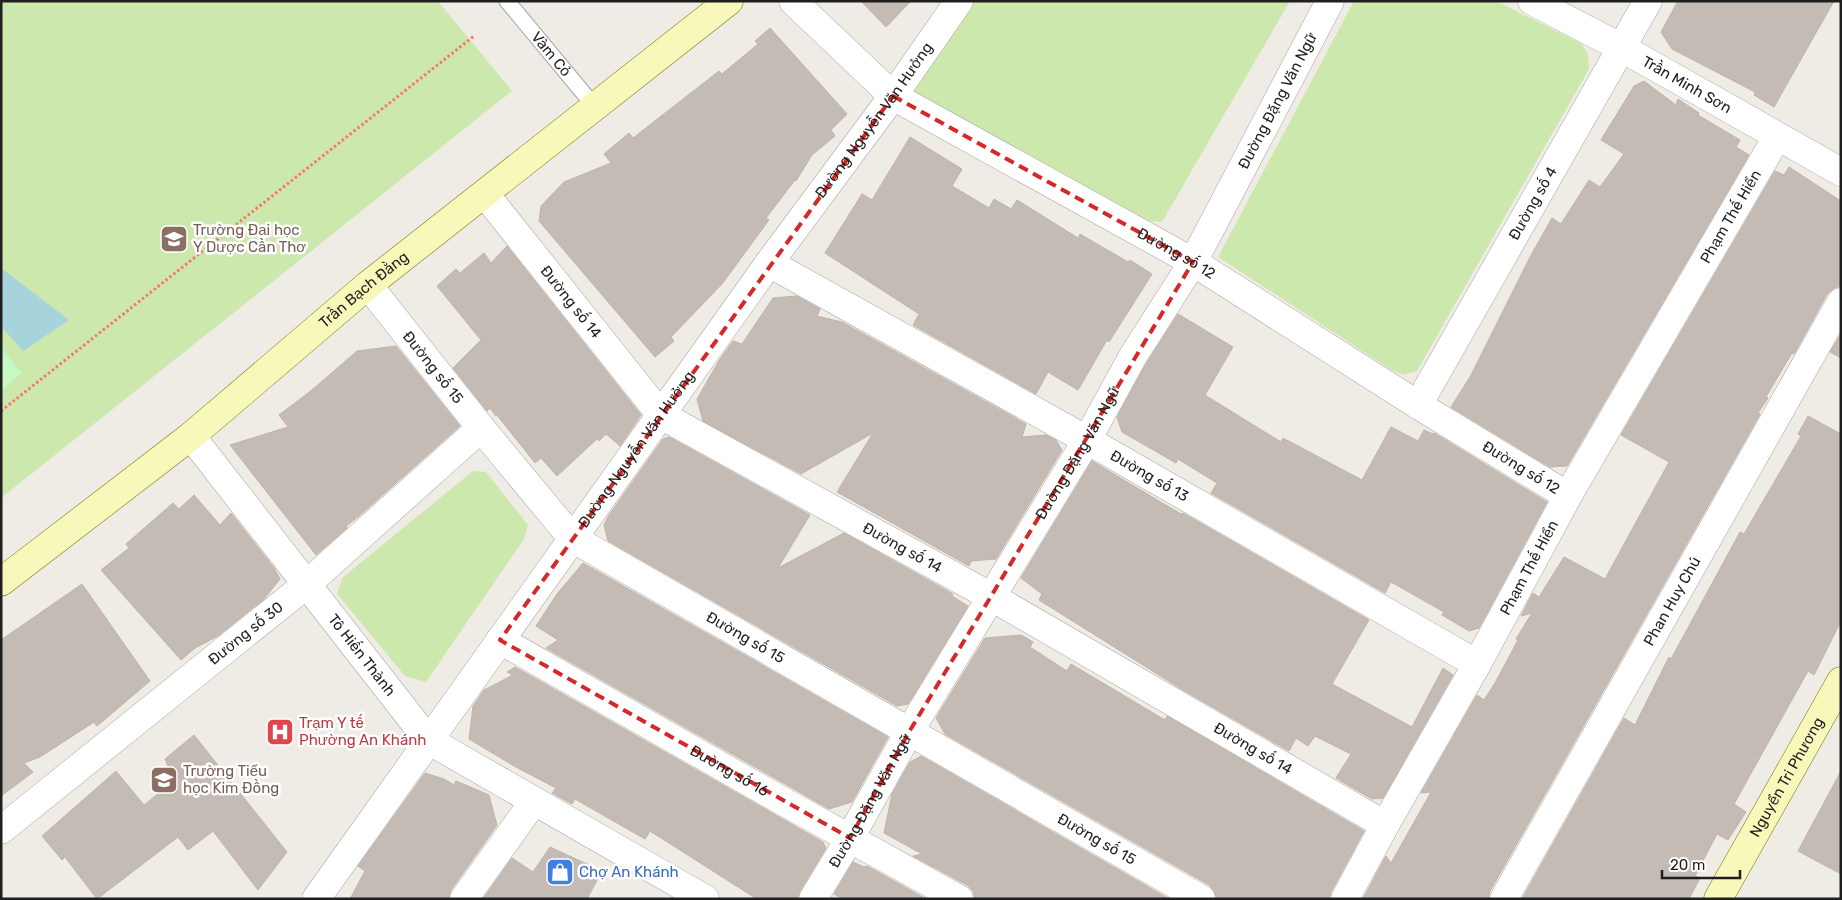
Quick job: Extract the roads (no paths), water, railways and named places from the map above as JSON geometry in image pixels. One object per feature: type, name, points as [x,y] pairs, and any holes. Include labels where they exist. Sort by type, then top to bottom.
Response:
[{"type":"street","name":"Trần Bạch Đằng","points":[[1,582],[191,436],[368,285],[729,1]]},
{"type":"street","name":"Đường số 12","points":[[793,1],[893,96],[1193,262],[1418,405],[1563,494],[1570,492]]},
{"type":"street","name":"Đường Nguyễn Văn Hưởng","points":[[316,899],[572,538],[769,263],[893,96],[959,1]]},
{"type":"street","name":"Đường Đặng Văn Ngữ","points":[[812,899],[850,838],[909,732],[990,596],[1086,440],[1133,356],[1193,262],[1330,1]]},
{"type":"street","name":"Trần Minh Sơn","points":[[1532,1],[1622,48],[1841,172]]},
{"type":"street","name":"Đường số 4","points":[[1418,405],[1648,1]]},
{"type":"street","name":"Phạm Thế Hiển","points":[[1345,899],[1477,664],[1570,492],[1777,137]]},
{"type":"street","name":"Đường số 14","points":[[485,194],[661,415],[990,596],[1385,825]]},
{"type":"street","name":"Đường số 13","points":[[769,263],[1086,440],[1477,664]]},
{"type":"street","name":"Đường số 15","points":[[368,285],[481,428],[572,538],[1201,899]]},
{"type":"street","name":"Phan Huy Chú","points":[[1504,899],[1841,302]]},
{"type":"street","name":"Đường số 30","points":[[1,830],[307,584],[481,428]]},
{"type":"street","name":"Tô Hiến Thành","points":[[191,436],[428,740],[706,899]]},
{"type":"street","name":"Đường số 16","points":[[500,640],[959,899]]},
{"type":"street","name":"Nguyển Tri Phương","points":[[1718,899],[1841,681]]},
{"type":"street","points":[[464,899],[534,801]]},
{"type":"lane","name":"Vàm Cỏ","points":[[507,1],[595,107]]},
{"type":"water","points":[[1,268],[69,320],[23,351],[1,326]]},
{"type":"place","name":"Trường Đại học Y Dược Cần Thơ","points":[[174,239]]},
{"type":"place","name":"Trạm Y tế Phường An Khánh","points":[[280,732]]},
{"type":"place","name":"Trường Tiểu học Kim Đồng","points":[[164,780]]},
{"type":"place","name":"Chợ An Khánh","points":[[560,872]]}]
